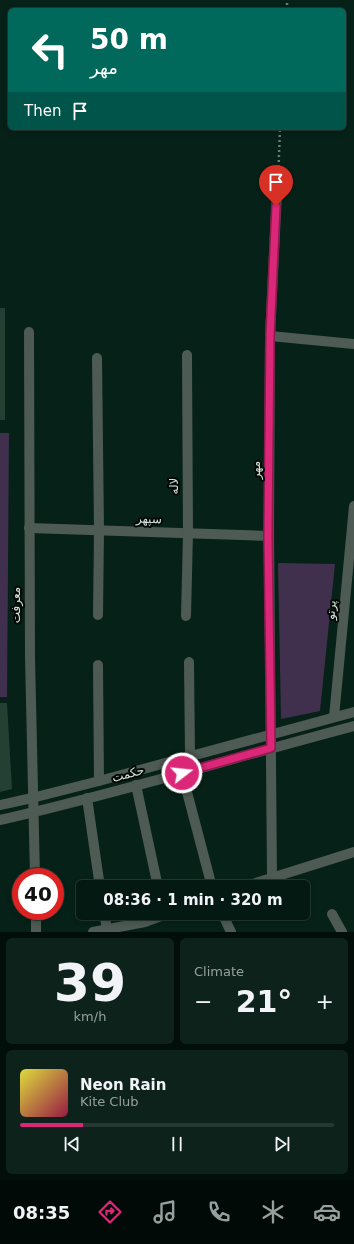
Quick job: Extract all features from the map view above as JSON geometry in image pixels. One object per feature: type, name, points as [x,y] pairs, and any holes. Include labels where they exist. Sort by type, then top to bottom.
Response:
[{"type":"street","name":"مهر","points":[[272,877],[268,536],[270,336],[277,192]]},
{"type":"street","name":"معرفت","points":[[29,332],[30,657],[35,868]]},
{"type":"street","points":[[270,336],[354,344]]},
{"type":"street","name":"لاله","points":[[186,616],[188,533],[187,355]]},
{"type":"street","points":[[97,358],[98,615]]},
{"type":"street","name":"پرتو","points":[[334,717],[354,506]]},
{"type":"street","name":"سپهر","points":[[29,528],[268,536]]},
{"type":"street","points":[[189,662],[190,756]]},
{"type":"street","points":[[98,665],[99,781]]},
{"type":"street","name":"حکمت","points":[[0,805],[99,781],[354,712]]},
{"type":"street","name":"حکمت","points":[[0,820],[182,773],[354,726]]},
{"type":"street","points":[[182,773],[210,880]]},
{"type":"street","points":[[136,785],[156,880]]},
{"type":"street","points":[[87,798],[99,880]]},
{"type":"street","points":[[263,880],[354,852]]},
{"type":"street","points":[[332,914],[342,932]]},
{"type":"street","points":[[36,920],[36,932]]},
{"type":"street","points":[[105,920],[107,929]]},
{"type":"street","points":[[93,932],[107,929],[145,927],[156,920]]},
{"type":"street","points":[[225,920],[231,932]]},
{"type":"path","points":[[277,192],[280,130]]},
{"type":"shaded area","points":[[0,433],[9,433],[7,697],[0,697]]},
{"type":"shaded area","points":[[278,563],[335,564],[320,711],[281,719]]},
{"type":"building","points":[[0,308],[5,308],[5,420],[0,420]]},
{"type":"building","points":[[0,703],[7,703],[12,789],[0,792]]},
{"type":"route","points":[[182,773],[271,748],[268,536],[270,336],[276,206]]}]
